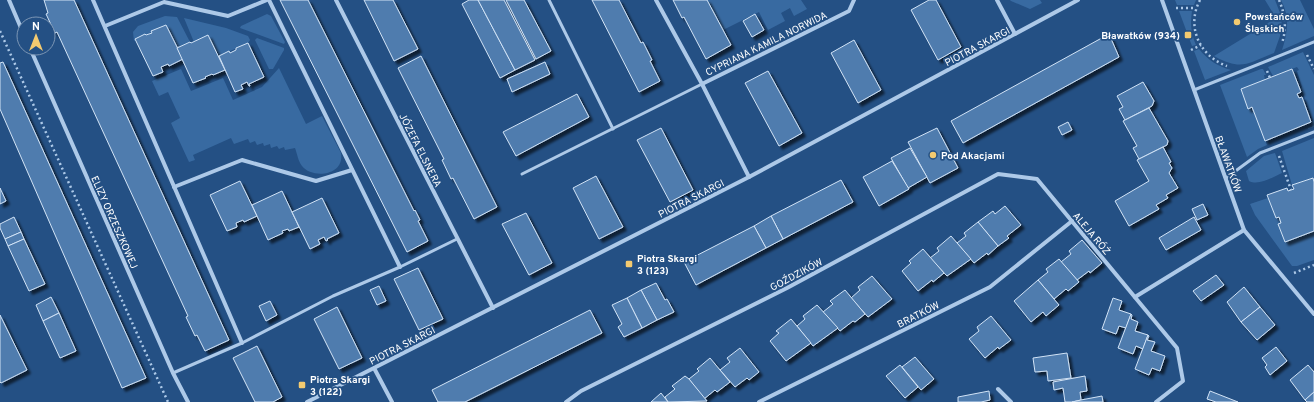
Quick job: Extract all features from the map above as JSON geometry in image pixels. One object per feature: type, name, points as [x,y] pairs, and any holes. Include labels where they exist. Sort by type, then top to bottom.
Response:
[{"type":"street","points":[[8,0],[16,18]]},
{"type":"street","points":[[93,0],[242,343]]},
{"type":"street","points":[[104,26],[164,2],[228,16],[268,0],[400,267]]},
{"type":"street","name":"JÓZEFA ELSNERA","points":[[336,0],[493,308]]},
{"type":"street","points":[[656,0],[702,84],[749,178]]},
{"type":"street","name":"CYPRIANA KAMILA NORWIDA","points":[[702,84],[848,11],[854,0]]},
{"type":"street","points":[[997,0],[1015,34]]},
{"type":"street","name":"PIOTRA SKARGI","points":[[307,402],[749,178],[1078,0]]},
{"type":"street","name":"BŁAWATKÓW","points":[[1162,0],[1244,230],[1314,314]]},
{"type":"street","name":"ELIZY ORZESZKOWEJ","points":[[34,56],[173,373],[188,402]]},
{"type":"street","points":[[174,187],[242,160],[316,180],[352,170]]},
{"type":"street","name":"GOŹDZIKÓW","points":[[566,402],[581,391],[787,288],[998,174],[1037,179]]},
{"type":"street","name":"ALEJA RÓŻ","points":[[1037,179],[1177,348],[1183,381],[1156,402]]},
{"type":"street","name":"BRATKÓW","points":[[759,402],[990,286],[1072,221]]},
{"type":"street","points":[[1135,297],[1244,230]]},
{"type":"street","points":[[374,368],[392,402]]},
{"type":"street","points":[[998,389],[1011,402]]},
{"type":"lane","points":[[548,0],[613,129]]},
{"type":"lane","points":[[1194,90],[1314,42]]},
{"type":"lane","points":[[522,174],[702,84]]},
{"type":"lane","points":[[1226,178],[1260,153],[1314,132]]},
{"type":"lane","points":[[173,373],[242,343],[333,296],[400,267],[457,239]]},
{"type":"path","points":[[1200,0],[1196,8],[1194,26],[1201,45],[1210,58],[1217,62],[1243,70]]},
{"type":"path","points":[[1277,57],[1285,29],[1285,18],[1278,0]]},
{"type":"path","points":[[1175,8],[1196,8]]},
{"type":"path","points":[[0,31],[168,402]]},
{"type":"path","points":[[1190,50],[1201,45]]},
{"type":"path","points":[[1303,46],[1314,69]]},
{"type":"path","points":[[1276,147],[1291,190]]},
{"type":"path","points":[[1283,276],[1314,265]]},
{"type":"shaded area","points":[[707,0],[801,0],[807,9],[794,16],[790,8],[781,13],[785,21],[768,30],[759,12],[723,30]]},
{"type":"shaded area","points":[[1010,0],[1040,0],[1042,3],[1030,9]]},
{"type":"shaded area","points":[[1175,0],[1196,0],[1194,5],[1177,5]]},
{"type":"shaded area","points":[[1265,0],[1275,0],[1282,18],[1280,36],[1274,53],[1250,63],[1238,65],[1223,61],[1214,56],[1276,18]]},
{"type":"shaded area","points":[[1281,0],[1300,0],[1314,29],[1314,36],[1282,50],[1287,31],[1287,19]]},
{"type":"shaded area","points":[[1179,11],[1192,11],[1191,28],[1196,45],[1192,46]]},
{"type":"shaded area","points":[[267,14],[271,16],[285,42],[284,44],[240,28],[241,26]]},
{"type":"shaded area","points":[[165,16],[177,17],[190,42],[177,48],[166,25],[134,41],[133,32],[138,26]]},
{"type":"shaded area","points":[[184,18],[226,28],[248,36],[250,40],[248,43],[219,56],[208,35],[194,42]]},
{"type":"shaded area","points":[[257,38],[284,48],[273,69],[269,69],[255,40]]},
{"type":"shaded area","points":[[1199,49],[1213,62],[1221,67],[1231,70],[1205,80],[1194,51]]},
{"type":"shaded area","points":[[1303,52],[1314,75],[1314,127],[1308,129],[1312,127],[1311,122],[1313,121],[1301,88],[1302,87],[1297,71],[1299,70],[1297,67],[1273,76],[1268,67]]},
{"type":"shaded area","points":[[279,68],[306,124],[322,116],[341,153],[341,161],[338,167],[327,173],[313,173],[302,166],[295,148],[285,150],[284,147],[279,149],[277,146],[271,148],[270,144],[264,146],[263,143],[257,145],[255,141],[250,143],[248,139],[234,144],[231,138],[193,155],[195,160],[189,162],[171,123],[180,118],[168,92],[159,96],[152,81],[181,69],[191,91],[223,78],[233,100],[262,87]]},
{"type":"shaded area","points":[[1263,69],[1266,75],[1264,75],[1265,80],[1249,109],[1252,107],[1267,145],[1258,149],[1247,157],[1220,85]]},
{"type":"shaded area","points":[[1314,138],[1314,182],[1312,178],[1292,185],[1282,151]]},
{"type":"shaded area","points":[[1275,153],[1282,173],[1261,182],[1249,181],[1246,171],[1264,156]]},
{"type":"shaded area","points":[[1268,198],[1276,218],[1279,217],[1282,223],[1278,224],[1285,242],[1314,231],[1314,260],[1297,266],[1292,266],[1255,215],[1250,204]]},
{"type":"building","points":[[44,0],[74,0],[229,340],[205,351],[197,335],[195,336],[186,317],[188,316],[56,32],[56,16],[47,16],[46,14],[48,13]]},
{"type":"building","points":[[280,0],[308,0],[414,211],[415,210],[420,220],[418,221],[428,241],[407,252]]},
{"type":"building","points":[[364,0],[393,0],[418,49],[394,61]]},
{"type":"building","points":[[469,0],[478,0],[515,70],[500,78],[462,4]]},
{"type":"building","points":[[478,0],[504,0],[535,60],[515,70]]},
{"type":"building","points":[[506,0],[524,0],[551,51],[536,59]]},
{"type":"building","points":[[592,0],[619,0],[641,43],[643,42],[660,81],[639,92]]},
{"type":"building","points":[[673,0],[707,0],[731,45],[706,59],[684,17],[682,18]]},
{"type":"building","points":[[929,0],[936,0],[961,47],[938,60],[911,10]]},
{"type":"building","points":[[755,14],[764,30],[752,37],[743,21]]},
{"type":"building","points":[[166,25],[183,59],[169,66],[168,64],[161,67],[163,72],[153,76],[135,39],[145,34],[152,33],[151,31]]},
{"type":"building","points":[[1109,34],[1119,57],[963,143],[951,121]]},
{"type":"building","points":[[208,35],[225,70],[193,83],[177,48]]},
{"type":"building","points":[[854,40],[881,90],[858,103],[831,53]]},
{"type":"building","points":[[248,43],[264,77],[249,84],[250,86],[247,82],[241,85],[243,89],[235,92],[219,56],[229,51],[230,53],[236,50],[236,48]]},
{"type":"building","points":[[421,56],[497,207],[474,219],[453,178],[451,179],[442,160],[444,159],[398,68]]},
{"type":"building","points":[[3,62],[146,378],[122,388],[0,109],[0,63]]},
{"type":"building","points":[[545,62],[550,74],[512,92],[507,79]]},
{"type":"building","points":[[1292,69],[1301,92],[1297,94],[1299,98],[1302,97],[1311,122],[1265,141],[1252,107],[1248,109],[1241,89]]},
{"type":"building","points":[[768,71],[802,133],[779,146],[745,83]]},
{"type":"building","points":[[1143,82],[1154,101],[1152,106],[1125,120],[1119,109],[1123,107],[1117,96]]},
{"type":"building","points":[[577,94],[589,117],[516,156],[503,132]]},
{"type":"building","points":[[1149,108],[1168,141],[1167,145],[1139,159],[1133,148],[1137,146],[1123,121]]},
{"type":"building","points":[[1068,122],[1072,130],[1062,135],[1058,127]]},
{"type":"building","points":[[661,128],[693,190],[670,202],[637,140]]},
{"type":"building","name":"Pod Akacjami","points":[[937,128],[958,168],[930,183],[908,142]]},
{"type":"building","points":[[1163,147],[1171,162],[1169,163],[1172,168],[1169,173],[1178,188],[1166,195],[1168,198],[1156,205],[1159,209],[1129,226],[1115,201],[1149,181],[1137,160]]},
{"type":"building","points":[[910,148],[927,177],[908,188],[891,158]]},
{"type":"building","points":[[892,161],[909,189],[879,206],[863,177]]},
{"type":"building","points":[[596,176],[623,227],[599,239],[573,188]]},
{"type":"building","points":[[1313,178],[1314,231],[1285,242],[1278,224],[1281,223],[1279,217],[1276,218],[1267,195],[1287,188],[1288,191],[1294,189],[1292,185]]},
{"type":"building","points":[[841,180],[853,202],[783,239],[771,216]]},
{"type":"building","points":[[240,181],[257,216],[244,222],[243,220],[236,223],[237,227],[227,231],[210,195]]},
{"type":"building","points":[[0,188],[6,201],[0,204]]},
{"type":"building","points":[[282,191],[299,227],[289,231],[288,229],[282,231],[283,233],[268,240],[252,205]]},
{"type":"building","points":[[322,198],[339,233],[326,241],[324,237],[318,240],[320,244],[310,249],[292,212]]},
{"type":"building","points":[[1203,204],[1208,215],[1197,220],[1192,209]]},
{"type":"building","points":[[1005,206],[1021,225],[1007,236],[1009,238],[998,246],[978,222],[993,211],[995,214]]},
{"type":"building","points":[[526,213],[552,263],[529,275],[502,224]]},
{"type":"building","points":[[771,216],[783,239],[766,248],[754,226]]},
{"type":"building","points":[[14,217],[21,232],[5,239],[0,228],[0,224]]},
{"type":"building","points":[[1194,217],[1201,230],[1166,250],[1159,238]]},
{"type":"building","points":[[978,222],[998,246],[988,255],[987,253],[974,263],[957,243],[966,236],[964,233]]},
{"type":"building","points":[[754,226],[766,248],[696,285],[684,262]]},
{"type":"building","points":[[21,232],[24,239],[8,246],[5,239]]},
{"type":"building","points":[[951,236],[971,259],[947,276],[930,258],[939,251],[937,248]]},
{"type":"building","points":[[24,239],[45,284],[29,291],[8,246]]},
{"type":"building","points":[[1082,240],[1102,263],[1090,273],[1089,271],[1077,280],[1061,262],[1071,254],[1069,251]]},
{"type":"building","points":[[923,249],[944,273],[918,291],[902,271],[911,263],[909,261]]},
{"type":"building","points":[[1059,259],[1079,282],[1068,291],[1066,289],[1054,299],[1038,280],[1048,272],[1046,269]]},
{"type":"building","points":[[418,268],[443,319],[419,330],[394,279]]},
{"type":"building","points":[[1216,275],[1224,285],[1201,301],[1193,291]]},
{"type":"building","points":[[872,276],[892,299],[868,317],[851,298],[860,290],[858,287]]},
{"type":"building","points":[[1038,280],[1059,305],[1046,316],[1043,312],[1031,322],[1014,301]]},
{"type":"building","points":[[656,283],[665,300],[667,299],[674,312],[657,320],[641,290]]},
{"type":"building","points":[[379,286],[386,301],[377,305],[370,290]]},
{"type":"building","points":[[1244,287],[1260,307],[1241,322],[1227,302]]},
{"type":"building","points":[[641,290],[657,320],[642,328],[627,298]]},
{"type":"building","points":[[845,290],[865,314],[840,331],[823,312],[833,304],[830,301]]},
{"type":"building","points":[[51,297],[59,313],[43,321],[36,305]]},
{"type":"building","points":[[627,298],[642,328],[624,337],[618,327],[622,324],[612,305]]},
{"type":"building","points":[[1113,298],[1122,301],[1119,310],[1131,314],[1126,328],[1119,326],[1116,334],[1102,329]]},
{"type":"building","points":[[270,301],[277,315],[266,321],[259,306]]},
{"type":"building","points":[[817,305],[838,328],[813,346],[797,326],[805,319],[803,316]]},
{"type":"building","points":[[337,307],[362,358],[339,369],[314,319]]},
{"type":"building","points":[[1260,307],[1275,325],[1257,340],[1241,322]]},
{"type":"building","points":[[590,310],[602,333],[465,402],[438,402],[432,390]]},
{"type":"building","points":[[59,313],[76,351],[60,358],[43,321]]},
{"type":"building","points":[[1131,314],[1131,319],[1138,322],[1135,331],[1148,335],[1143,349],[1136,346],[1133,354],[1118,348]]},
{"type":"building","points":[[0,315],[27,370],[1,383],[0,382]]},
{"type":"building","points":[[991,316],[1011,340],[999,349],[998,347],[985,358],[969,339],[979,331],[977,327]]},
{"type":"building","points":[[791,319],[811,343],[786,361],[770,341],[779,333],[776,331]]},
{"type":"building","points":[[1148,335],[1147,340],[1155,342],[1151,351],[1165,356],[1160,371],[1152,368],[1149,375],[1135,369]]},
{"type":"building","points":[[257,346],[282,397],[273,402],[255,402],[233,358]]},
{"type":"building","points":[[1276,347],[1287,361],[1270,375],[1265,367],[1267,365],[1262,358]]},
{"type":"building","points":[[740,348],[759,372],[749,380],[747,378],[735,387],[720,370],[730,362],[727,358]]},
{"type":"building","points":[[1067,353],[1071,378],[1048,381],[1047,371],[1035,372],[1033,358]]},
{"type":"building","points":[[915,357],[934,379],[921,390],[902,367]]},
{"type":"building","points":[[710,358],[730,382],[717,392],[715,390],[704,399],[689,379],[699,371],[697,369]]},
{"type":"building","points":[[900,365],[918,387],[905,398],[886,376]]},
{"type":"building","points":[[1308,365],[1314,372],[1314,392],[1305,400],[1290,380]]},
{"type":"building","points":[[685,376],[707,401],[668,402],[665,397],[675,389],[672,386]]},
{"type":"building","points":[[1085,376],[1087,391],[1080,392],[1081,400],[1065,402],[1063,388],[1054,390],[1053,382]]},
{"type":"building","points":[[989,391],[990,400],[981,402],[958,402],[958,397]]},
{"type":"building","points":[[1210,391],[1238,402],[1216,402],[1207,399]]},
{"type":"building","points":[[1314,392],[1314,402],[1307,402],[1305,400]]},
{"type":"building","points":[[661,393],[668,402],[651,402]]},
{"type":"building","points":[[1102,396],[1103,402],[1072,402],[1081,400]]},
{"type":"place","name":"Powstańców Śląskich","points":[[1237,22]]},
{"type":"place","name":"Bławatków (934)","points":[[1188,35]]},
{"type":"place","name":"Pod Akacjami","points":[[933,155]]},
{"type":"place","name":"Piotra Skargi 3 (123)","points":[[629,264]]},
{"type":"place","name":"Piotra Skargi 3 (122)","points":[[302,385]]}]
